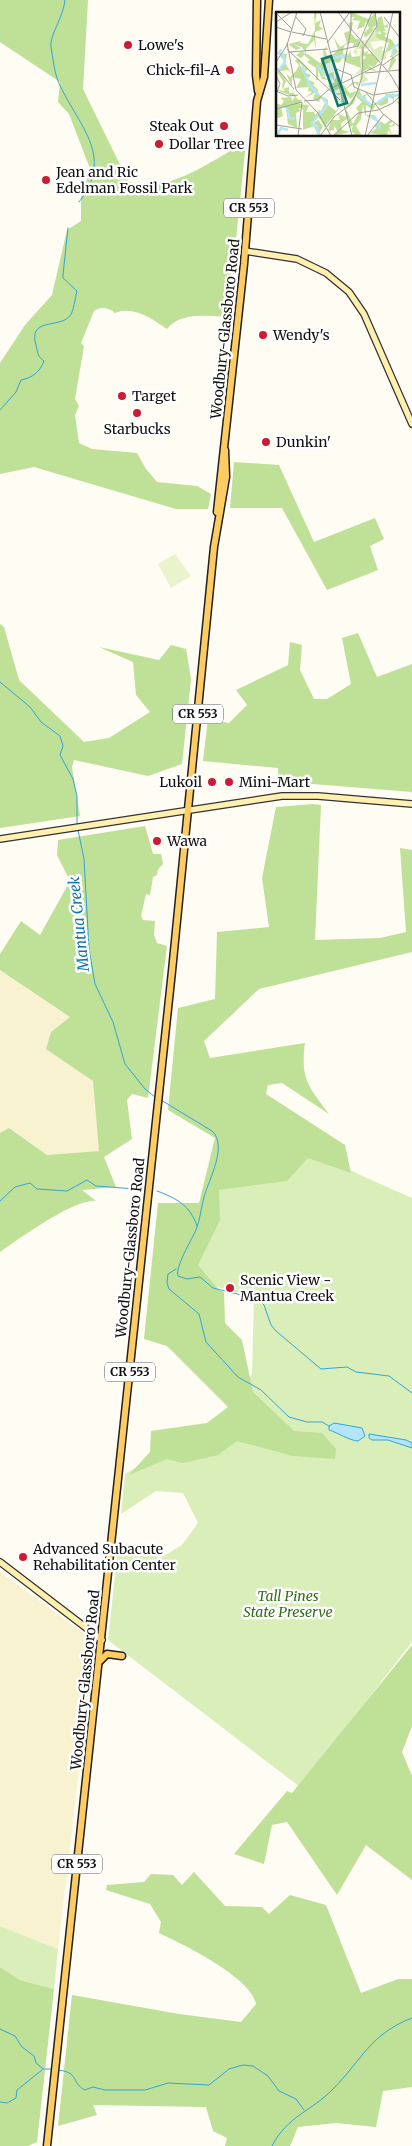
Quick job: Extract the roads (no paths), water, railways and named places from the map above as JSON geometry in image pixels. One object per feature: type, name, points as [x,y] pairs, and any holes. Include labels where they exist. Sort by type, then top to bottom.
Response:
[{"type":"main road","name":"Woodbury-Glassboro Road","points":[[47,2146],[184,860],[217,524],[218,488],[225,450],[245,251],[258,92],[256,75],[258,0]]},
{"type":"main road","name":"Woodbury-Glassboro Road","points":[[258,92],[264,76],[269,0]]},
{"type":"main road","points":[[245,251],[297,259],[326,273],[349,292],[364,314],[412,424]]},
{"type":"main road","points":[[0,839],[300,795],[412,804]]},
{"type":"main road","points":[[0,1562],[102,1640]]},
{"type":"main road","points":[[99,1662],[107,1654],[122,1656]]},
{"type":"water","points":[[334,1423],[362,1428],[365,1436],[358,1441],[347,1438],[329,1430],[329,1426]]},
{"type":"water","points":[[369,1434],[406,1440],[412,1443],[412,1448],[388,1440],[372,1440],[369,1438]]},
{"type":"waterway","points":[[65,0],[51,42],[55,69],[58,81],[90,140],[94,155],[94,169],[90,185],[79,202]]},
{"type":"waterway","points":[[0,410],[16,392],[21,380],[35,374],[44,361],[39,356],[36,345],[36,331],[45,325],[64,320],[72,312],[77,291],[63,278],[68,228]]},
{"type":"waterway","name":"Mantua Creek","points":[[0,682],[30,707],[41,722],[60,736],[63,746],[60,755],[73,779],[77,796],[77,824]]},
{"type":"waterway","name":"Mantua Creek","points":[[78,830],[84,859],[89,949],[95,984],[113,1022],[125,1064],[145,1089],[155,1097]]},
{"type":"waterway","name":"Mantua Creek","points":[[161,1100],[212,1131],[218,1145],[216,1163],[204,1197],[196,1230],[181,1260],[178,1276],[187,1279],[200,1277],[213,1288],[258,1299],[264,1305],[271,1325],[276,1331],[321,1369],[347,1367],[356,1372],[389,1376],[412,1393]]},
{"type":"waterway","points":[[0,1201],[15,1187],[30,1183],[37,1189],[67,1191],[87,1180],[96,1186],[136,1189]]},
{"type":"waterway","points":[[157,1191],[182,1203],[197,1226]]},
{"type":"waterway","points":[[176,1269],[168,1274],[167,1283],[169,1289],[199,1314],[206,1342],[238,1377],[261,1390],[289,1417],[307,1422],[322,1422],[329,1426]]},
{"type":"waterway","points":[[272,2146],[278,2136],[292,2121],[333,2089],[376,2040],[398,2024],[412,2018]]},
{"type":"waterway","points":[[0,2029],[15,2036],[22,2047],[34,2056],[36,2063],[43,2069],[53,2069]]},
{"type":"waterway","points":[[57,2070],[72,2075],[80,2087],[85,2090],[93,2087],[105,2090],[145,2090],[168,2083],[209,2085],[229,2069],[243,2065],[253,2066],[268,2076],[279,2091],[296,2099],[304,2110]]},
{"type":"waterway","points":[[0,2102],[7,2103],[16,2098],[17,2090],[42,2070]]},
{"type":"place","name":"Lowe's","points":[[128,45]]},
{"type":"place","name":"Chick-fil-A","points":[[230,70]]},
{"type":"place","name":"Steak Out","points":[[224,126]]},
{"type":"place","name":"Dollar Tree","points":[[159,144]]},
{"type":"place","name":"Jean and Ric Edelman Fossil Park","points":[[46,180]]},
{"type":"place","name":"Wendy's","points":[[263,335]]},
{"type":"place","name":"Target","points":[[122,396]]},
{"type":"place","name":"Starbucks","points":[[137,413]]},
{"type":"place","name":"Dunkin'","points":[[266,442]]},
{"type":"place","name":"Lukoil","points":[[212,782]]},
{"type":"place","name":"Mini-Mart","points":[[229,782]]},
{"type":"place","name":"Wawa","points":[[157,841]]},
{"type":"place","name":"Scenic View - Mantua Creek","points":[[230,1288]]},
{"type":"place","name":"Advanced Subacute Rehabilitation Center","points":[[23,1557]]},
{"type":"park label","name":"Tall Pines State Preserve","points":[[288,1604]]}]
